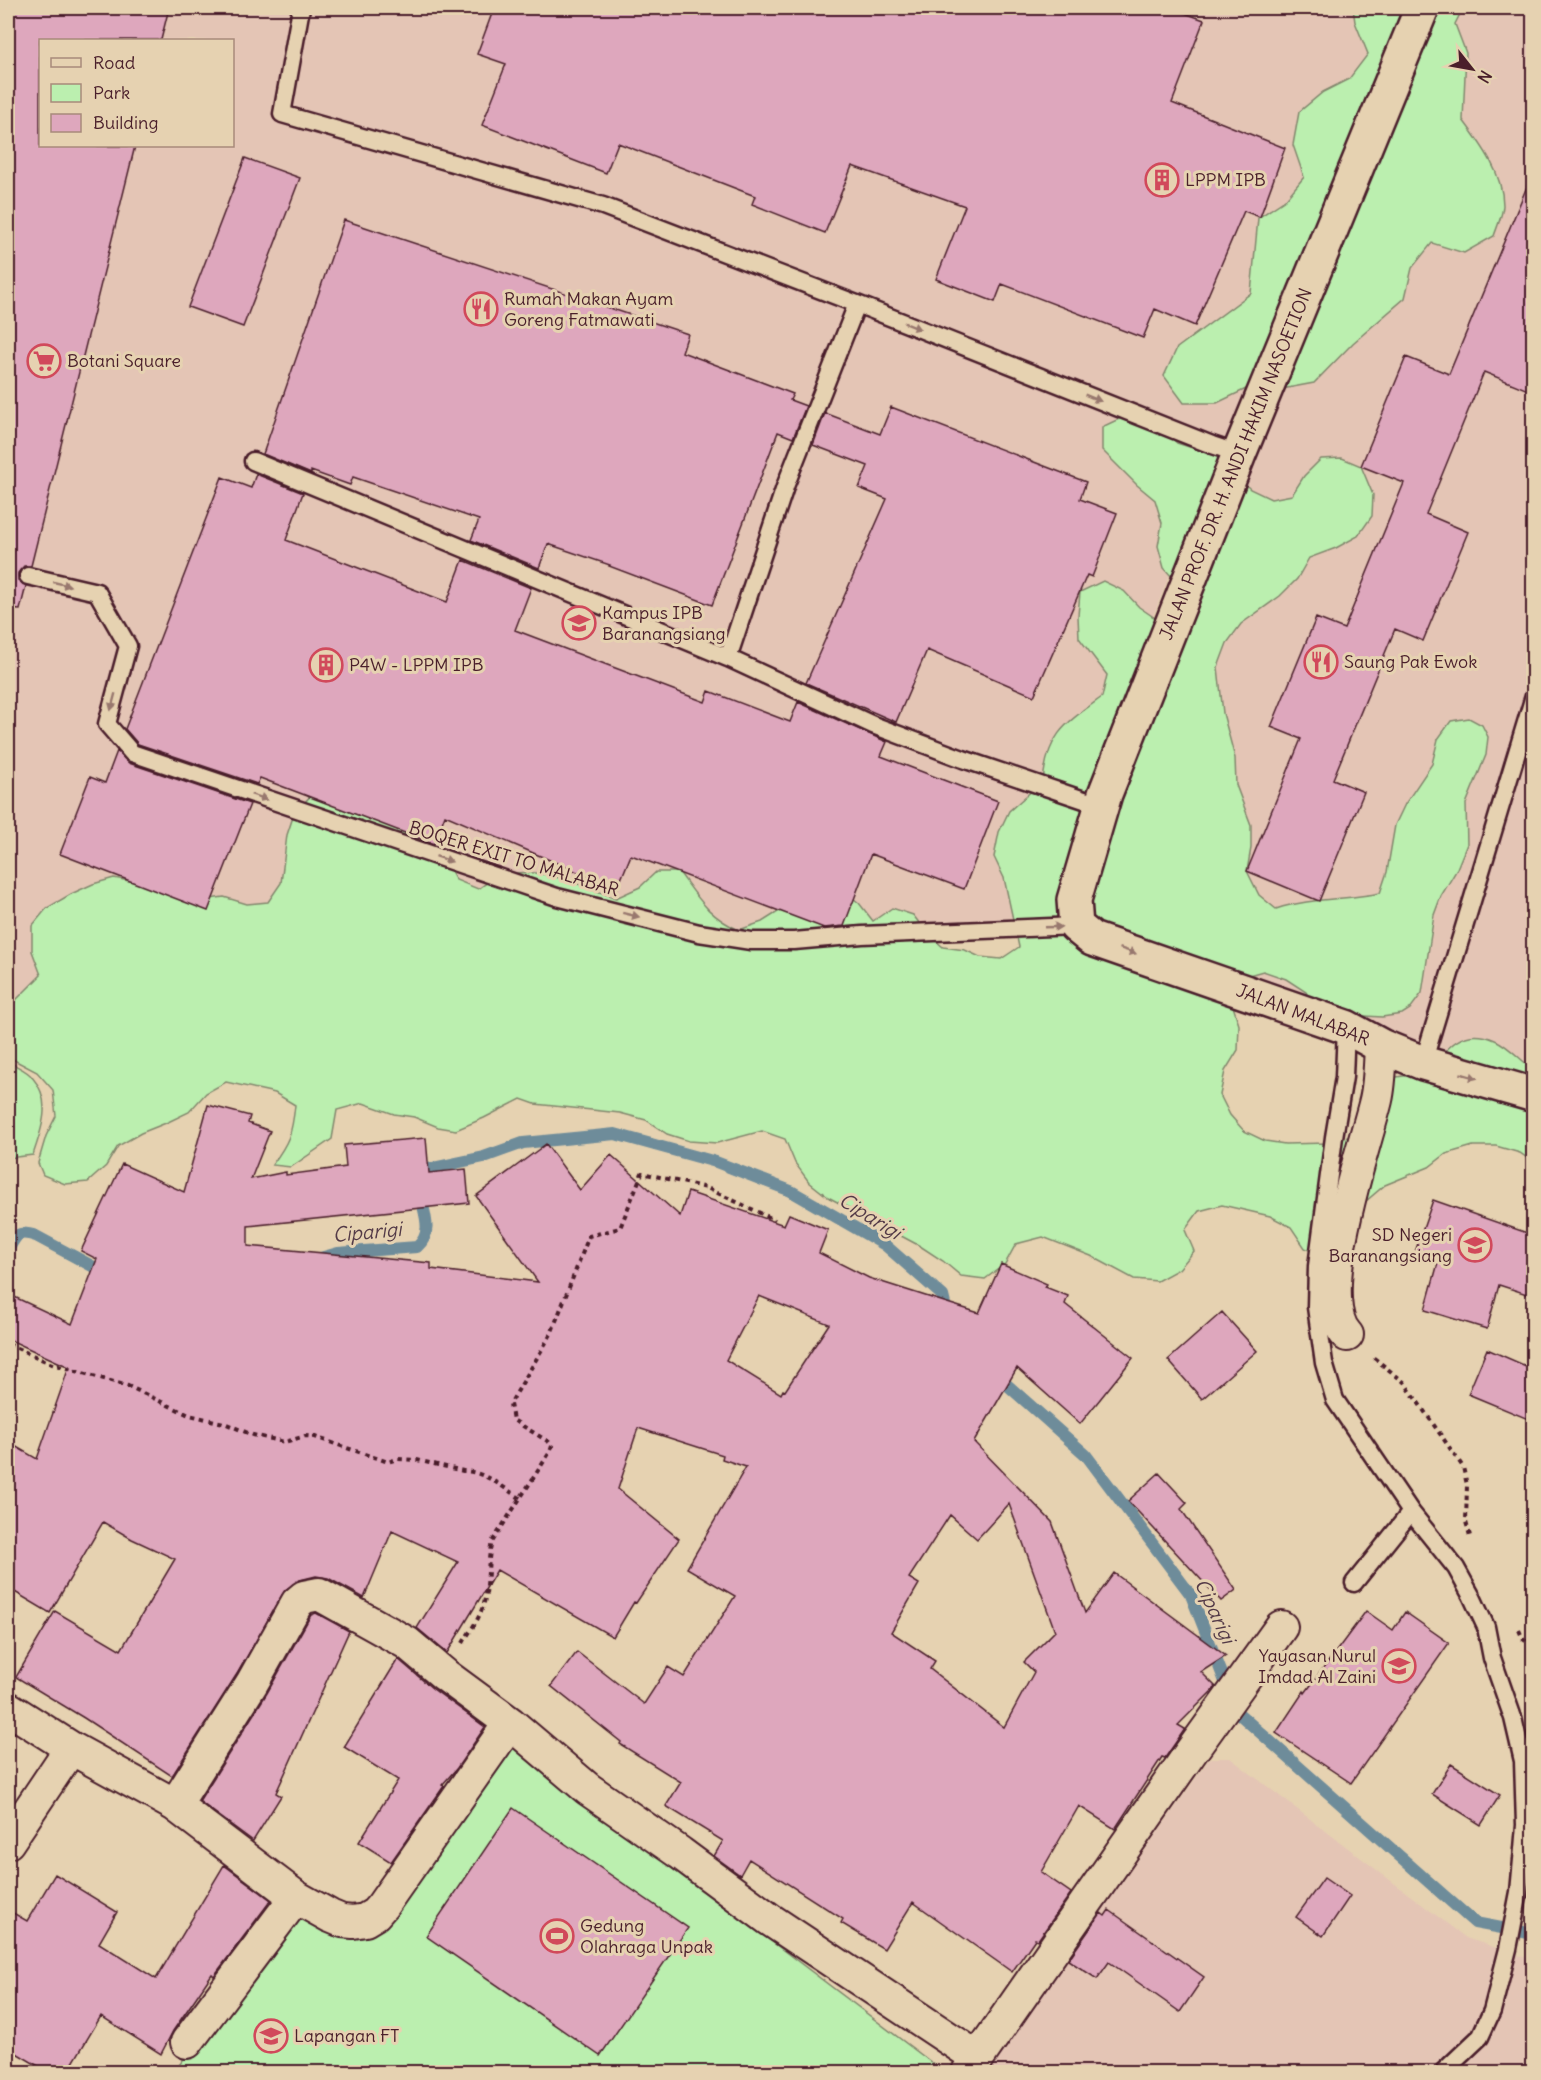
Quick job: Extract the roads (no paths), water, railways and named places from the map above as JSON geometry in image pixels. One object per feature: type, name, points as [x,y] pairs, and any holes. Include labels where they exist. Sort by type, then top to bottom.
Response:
[{"type":"street","name":"JALAN PROF. DR. H. ANDI HAKIM NASOETION","points":[[1076,926],[1074,900],[1101,806],[1239,454],[1422,8]]},
{"type":"street","name":"JALAN MALABAR","points":[[1076,926],[1092,939],[1346,1027],[1381,1046],[1423,1063],[1533,1095]]},
{"type":"street","points":[[1347,1335],[1342,1330],[1336,1314],[1336,1275],[1344,1216],[1377,1098],[1381,1046]]},
{"type":"street","points":[[175,1805],[252,1683],[297,1603],[304,1597],[320,1594],[407,1643],[445,1675],[510,1723],[588,1789],[973,2065],[1281,1627]]},
{"type":"street","points":[[8,1708],[71,1748],[175,1805],[296,1896],[330,1916],[342,1921],[353,1922],[365,1920],[375,1914],[510,1723]]},
{"type":"street","points":[[8,1842],[71,1748]]},
{"type":"street","points":[[187,2042],[296,1896]]},
{"type":"lane","points":[[301,8],[282,114],[603,206],[857,304],[1212,446],[1239,454]]},
{"type":"lane","points":[[728,658],[786,484],[857,304]]},
{"type":"lane","points":[[253,461],[728,658],[873,725],[963,759],[1101,806]]},
{"type":"lane","name":"BOQER EXIT TO MALABAR","points":[[28,576],[97,592],[128,646],[108,724],[132,753],[557,897],[699,933],[751,940],[794,941],[862,934],[1076,926]]},
{"type":"lane","points":[[1423,1063],[1533,696]]},
{"type":"lane","points":[[1346,1027],[1344,1077],[1317,1266],[1316,1307],[1324,1363],[1335,1400],[1411,1512],[1455,1568],[1472,1597],[1486,1627],[1492,1658],[1513,1718],[1523,1761],[1525,1825],[1516,1909],[1508,1949],[1492,2011],[1480,2037],[1443,2073]]},
{"type":"lane","points":[[1354,1583],[1411,1512]]},
{"type":"waterway","name":"Ciparigi","points":[[418,1176],[423,1170],[484,1157],[523,1143],[615,1134],[716,1162],[791,1191],[885,1245],[943,1296],[948,1317]]},
{"type":"waterway","name":"Ciparigi","points":[[320,1258],[338,1253],[417,1247],[426,1229],[420,1193]]},
{"type":"waterway","name":"Ciparigi","points":[[8,1250],[19,1235],[30,1234],[107,1274]]},
{"type":"waterway","name":"Ciparigi","points":[[995,1374],[1086,1455],[1191,1595],[1237,1712],[1475,1923],[1534,1934]]},
{"type":"place","name":"LPPM IPB","points":[[1162,180]]},
{"type":"place","name":"Rumah Makan Ayam Goreng Fatmawati","points":[[481,309]]},
{"type":"place","name":"Botani Square","points":[[44,361]]},
{"type":"place","name":"Kampus IPB Baranangsiang","points":[[579,623]]},
{"type":"place","name":"Saung Pak Ewok","points":[[1321,662]]},
{"type":"place","name":"P4W - LPPM IPB","points":[[326,665]]},
{"type":"place","name":"SD Negeri Baranangsiang","points":[[1475,1245]]},
{"type":"place","name":"Yayasan Nurul Imdad Al Zaini","points":[[1399,1666]]},
{"type":"place","name":"Gedung Olahraga Unpak","points":[[557,1936]]},
{"type":"place","name":"Lapangan FT","points":[[271,2036]]}]
